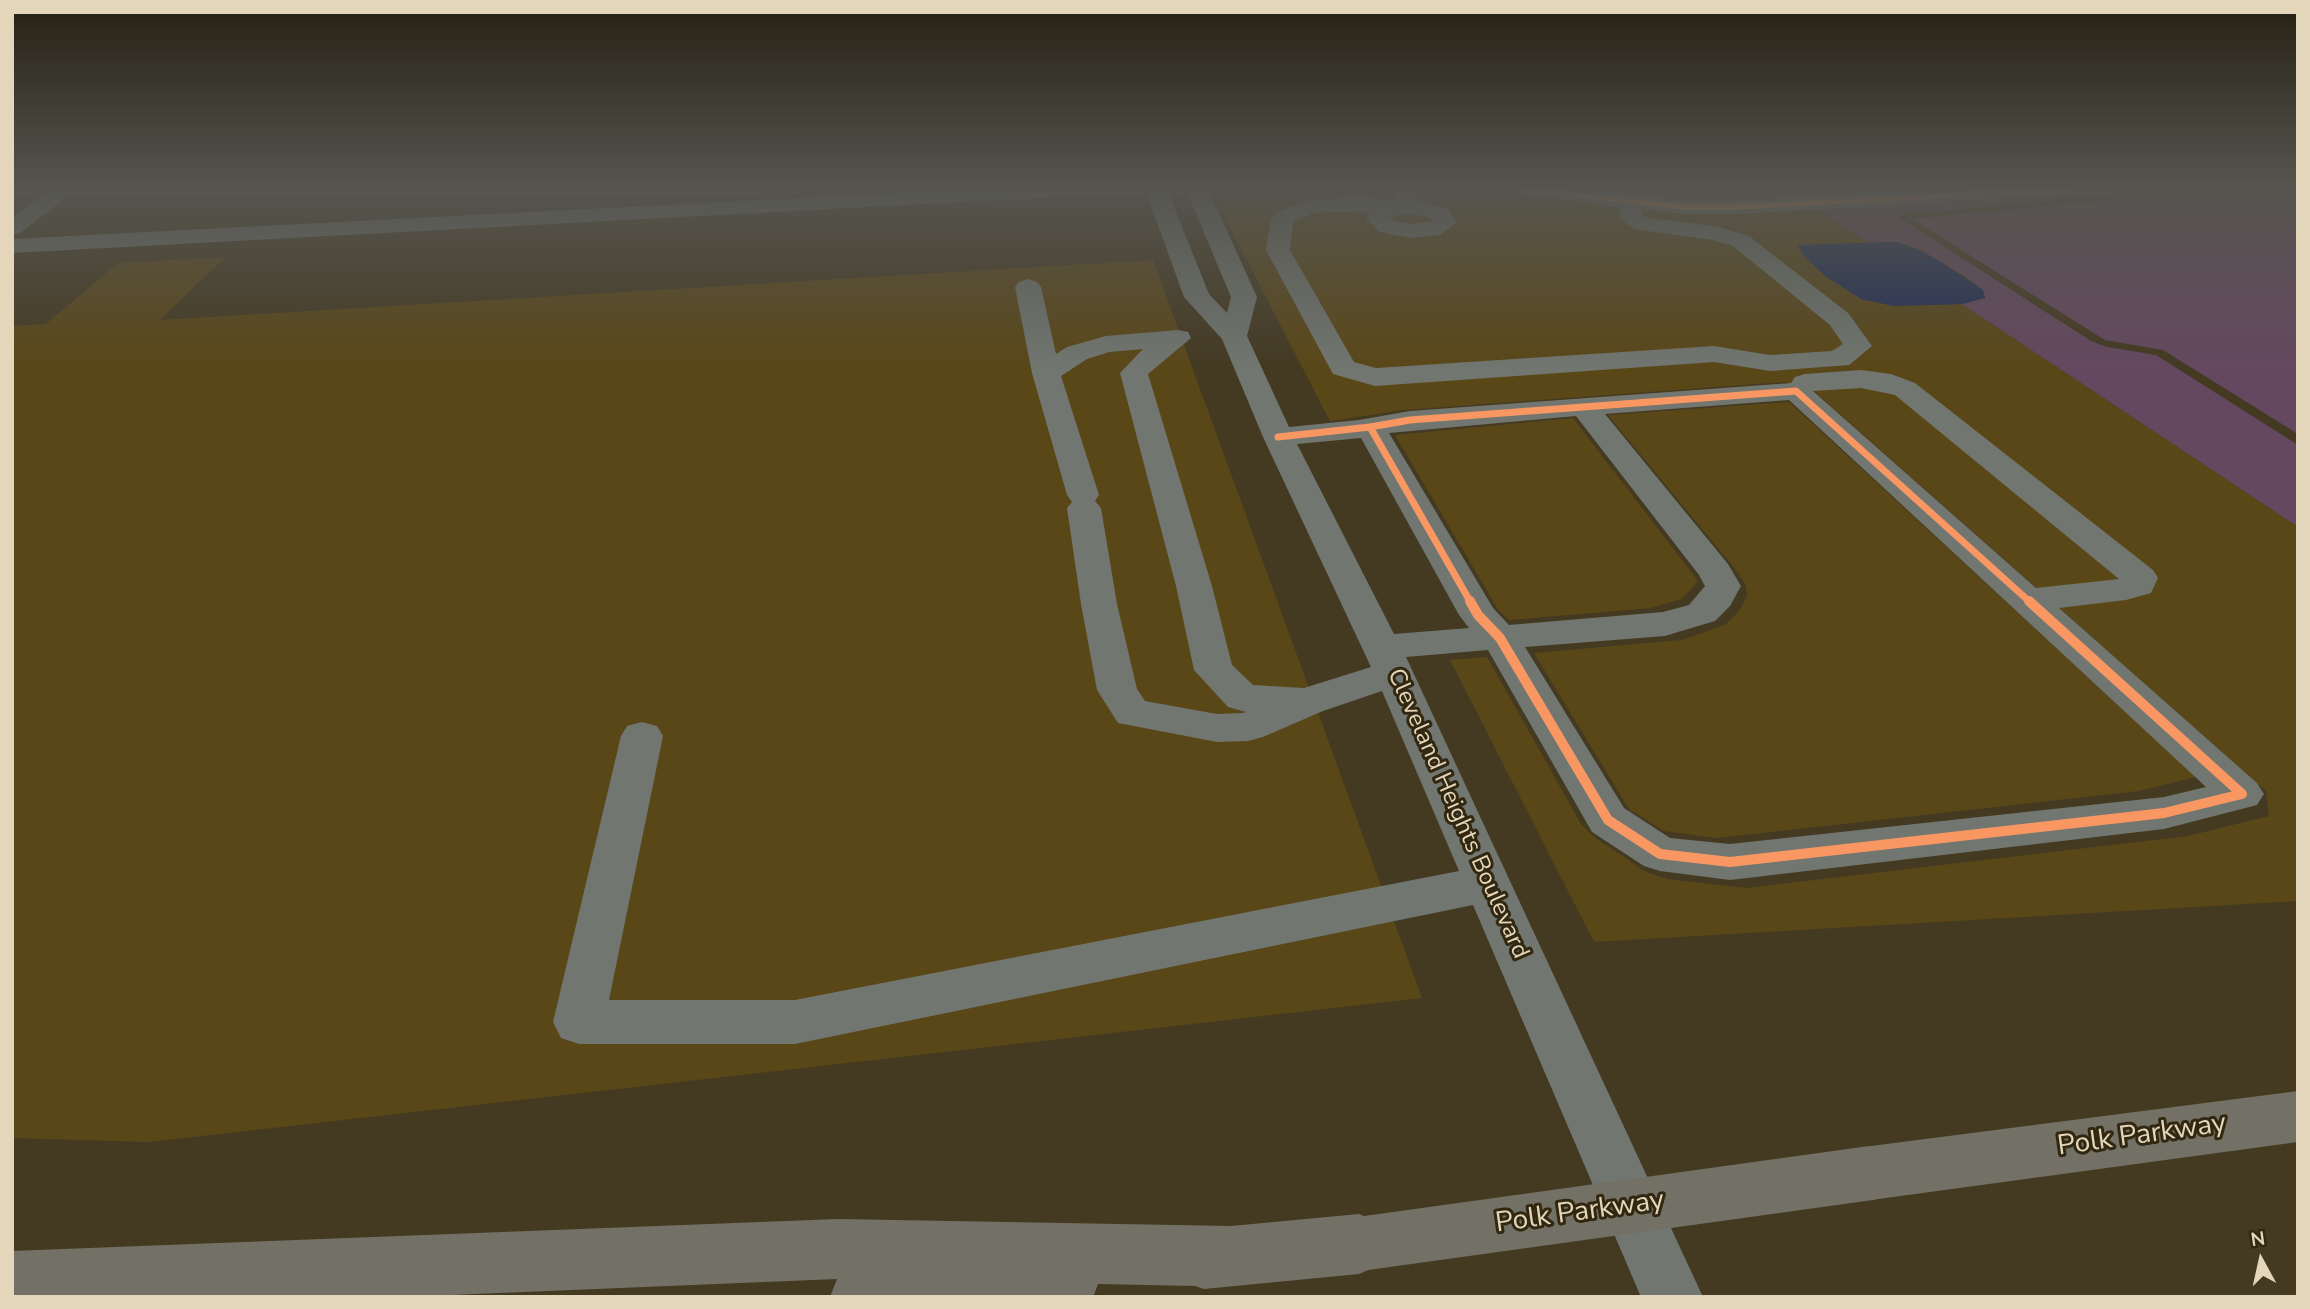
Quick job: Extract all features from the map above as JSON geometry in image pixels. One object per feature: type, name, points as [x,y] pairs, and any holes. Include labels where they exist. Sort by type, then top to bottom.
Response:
[{"type":"highway","name":"Polk Parkway","points":[[861,1297],[1359,1244],[2298,1116]]},
{"type":"highway","points":[[12,1282],[838,1249],[1230,1256]]},
{"type":"street","name":"Cleveland Heights Boulevard","points":[[1178,248],[1197,298],[1234,336],[1278,437],[1388,660],[1672,1297]]},
{"type":"street","points":[[1046,373],[1077,353],[1106,344],[1234,336],[1244,297],[1223,248]]},
{"type":"street","points":[[1278,248],[1343,368],[1375,377],[1714,354],[1770,363],[1839,359],[1858,346],[1839,319],[1750,248]]},
{"type":"street","points":[[1028,286],[1046,373],[1083,501],[1099,604],[1117,690],[1132,713],[1217,728],[1248,727],[1309,701],[1388,660],[1500,638],[1665,625],[1702,613],[1717,598],[1723,586],[1715,572],[1583,406]]},
{"type":"street","points":[[1178,338],[1148,358],[1134,373],[1194,586],[1214,670],[1241,698],[1309,701]]},
{"type":"street","points":[[1278,437],[1410,420],[1796,391],[1802,384],[1861,379],[1891,383],[1905,389],[2140,578],[2138,585],[2126,590],[2028,600]]},
{"type":"street","points":[[1370,427],[1478,615],[1500,638],[1608,820],[1660,854],[1730,862],[2164,813],[2242,794],[1796,391]]},
{"type":"street","points":[[642,736],[579,1022],[795,1022],[1371,909],[1489,883]]},
{"type":"shaded area","points":[[1241,248],[1819,248],[1893,306],[1962,304],[2298,527],[2298,901],[1594,942],[1450,660],[1487,657],[1581,824],[1594,837],[1646,872],[1667,879],[1746,888],[2188,836],[2269,816],[2266,791],[1813,390],[1785,382],[1404,410],[1330,421]]},
{"type":"shaded area","points":[[1916,248],[1946,248],[2091,341],[2107,347],[2156,355],[2298,445],[2298,527],[1962,304],[1985,298],[1983,290]]},
{"type":"shaded area","points":[[1958,248],[2298,248],[2298,434],[2163,350],[2105,340]]},
{"type":"shaded area","points":[[225,257],[160,320],[1153,260],[1422,998],[149,1142],[12,1138],[12,326],[46,324],[118,263]]},
{"type":"shaded area","points":[[1789,402],[2196,777],[2139,791],[1717,838],[1664,831],[1629,809],[1534,653],[1682,640],[1725,625],[1740,610],[1747,596],[1746,586],[1736,570],[1608,415]]},
{"type":"shaded area","points":[[1573,418],[1698,581],[1682,599],[1651,608],[1509,620],[1499,611],[1395,435]]},
{"type":"water","points":[[1800,248],[1913,248],[1944,264],[1983,290],[1985,298],[1962,304],[1893,306],[1861,299],[1825,276],[1804,256]]},
{"type":"cycle path","points":[[1278,437],[1359,429],[1370,427],[1410,420],[1796,391],[2242,794],[2164,813],[1730,862],[1660,854],[1608,820],[1500,638],[1478,615],[1370,427]]}]
